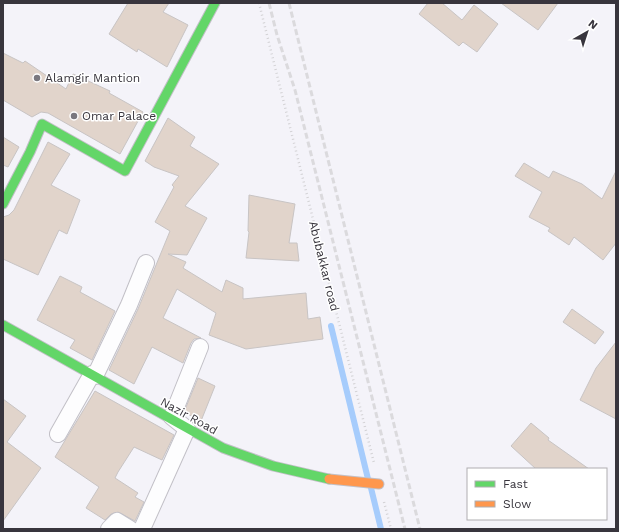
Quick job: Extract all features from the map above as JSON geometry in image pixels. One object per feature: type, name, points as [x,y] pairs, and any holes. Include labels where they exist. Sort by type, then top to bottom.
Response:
[{"type":"street","points":[[3,204],[42,124],[125,171],[194,45],[215,3]]},
{"type":"street","points":[[58,434],[93,375],[130,305],[146,263]]},
{"type":"street","name":"Nazir Road","points":[[3,325],[223,448],[273,466],[324,478],[379,484]]},
{"type":"street","points":[[142,529],[187,429],[172,416],[200,347]]},
{"type":"street","points":[[110,529],[117,521],[130,529]]},
{"type":"path","name":"Abubakkar road","points":[[258,3],[391,529]]},
{"type":"building","points":[[128,3],[169,3],[163,12],[188,25],[167,67],[138,49],[137,52],[109,34]]},
{"type":"building","points":[[428,3],[442,3],[462,20],[474,5],[498,24],[477,52],[463,42],[459,46],[419,14]]},
{"type":"building","points":[[501,3],[558,3],[538,30]]},
{"type":"building","points":[[3,53],[23,63],[25,61],[66,89],[73,74],[110,91],[109,93],[143,112],[120,154],[48,113],[41,112],[32,117],[3,100]]},
{"type":"building","points":[[168,118],[195,137],[190,146],[219,164],[185,206],[207,218],[187,255],[168,254],[186,262],[183,268],[222,292],[226,280],[243,288],[243,299],[306,293],[308,319],[320,317],[323,339],[246,349],[209,335],[216,313],[177,289],[163,318],[201,338],[194,339],[191,343],[183,363],[152,347],[134,384],[109,370],[138,309],[170,231],[155,222],[174,187],[172,185],[179,176],[154,167],[145,161]]},
{"type":"building","points":[[3,137],[19,147],[8,167],[3,165]]},
{"type":"building","points":[[48,142],[70,154],[51,185],[80,200],[67,234],[59,230],[38,275],[3,259],[3,217],[9,215],[14,210]]},
{"type":"building","points":[[524,163],[549,178],[553,171],[582,184],[602,199],[616,171],[616,243],[603,260],[574,237],[569,245],[548,231],[550,228],[529,217],[542,192],[515,176]]},
{"type":"building","points":[[249,195],[295,204],[289,243],[297,243],[299,261],[246,258],[249,232]]},
{"type":"building","points":[[60,276],[82,287],[80,292],[115,311],[92,360],[70,348],[75,340],[37,320]]},
{"type":"building","points":[[572,309],[604,332],[595,344],[563,322]]},
{"type":"building","points":[[616,342],[616,419],[580,400],[596,368]]},
{"type":"building","points":[[198,378],[215,386],[201,421],[184,412]]},
{"type":"building","points":[[95,391],[174,435],[162,460],[134,447],[115,478],[138,493],[135,497],[144,502],[135,521],[118,512],[111,514],[105,520],[86,508],[99,487],[55,457]]},
{"type":"building","points":[[3,399],[26,416],[7,442],[41,468],[3,521]]},
{"type":"building","points":[[531,423],[549,438],[548,440],[588,468],[535,468],[511,446]]},
{"type":"waterway","points":[[331,326],[368,479]]},
{"type":"waterway","points":[[371,488],[381,529]]},
{"type":"railway","points":[[269,3],[277,35],[295,90],[405,529]]},
{"type":"railway","points":[[289,3],[420,529]]},
{"type":"traffic: fast","points":[[3,204],[30,152],[42,124],[125,171],[215,3]]},
{"type":"traffic: fast","points":[[3,325],[223,448],[273,466],[329,479]]},
{"type":"traffic: slow","points":[[329,479],[379,484]]},
{"type":"place","name":"Alamgir Mantion","points":[[37,78]]},
{"type":"place","name":"Omar Palace","points":[[74,116]]}]
